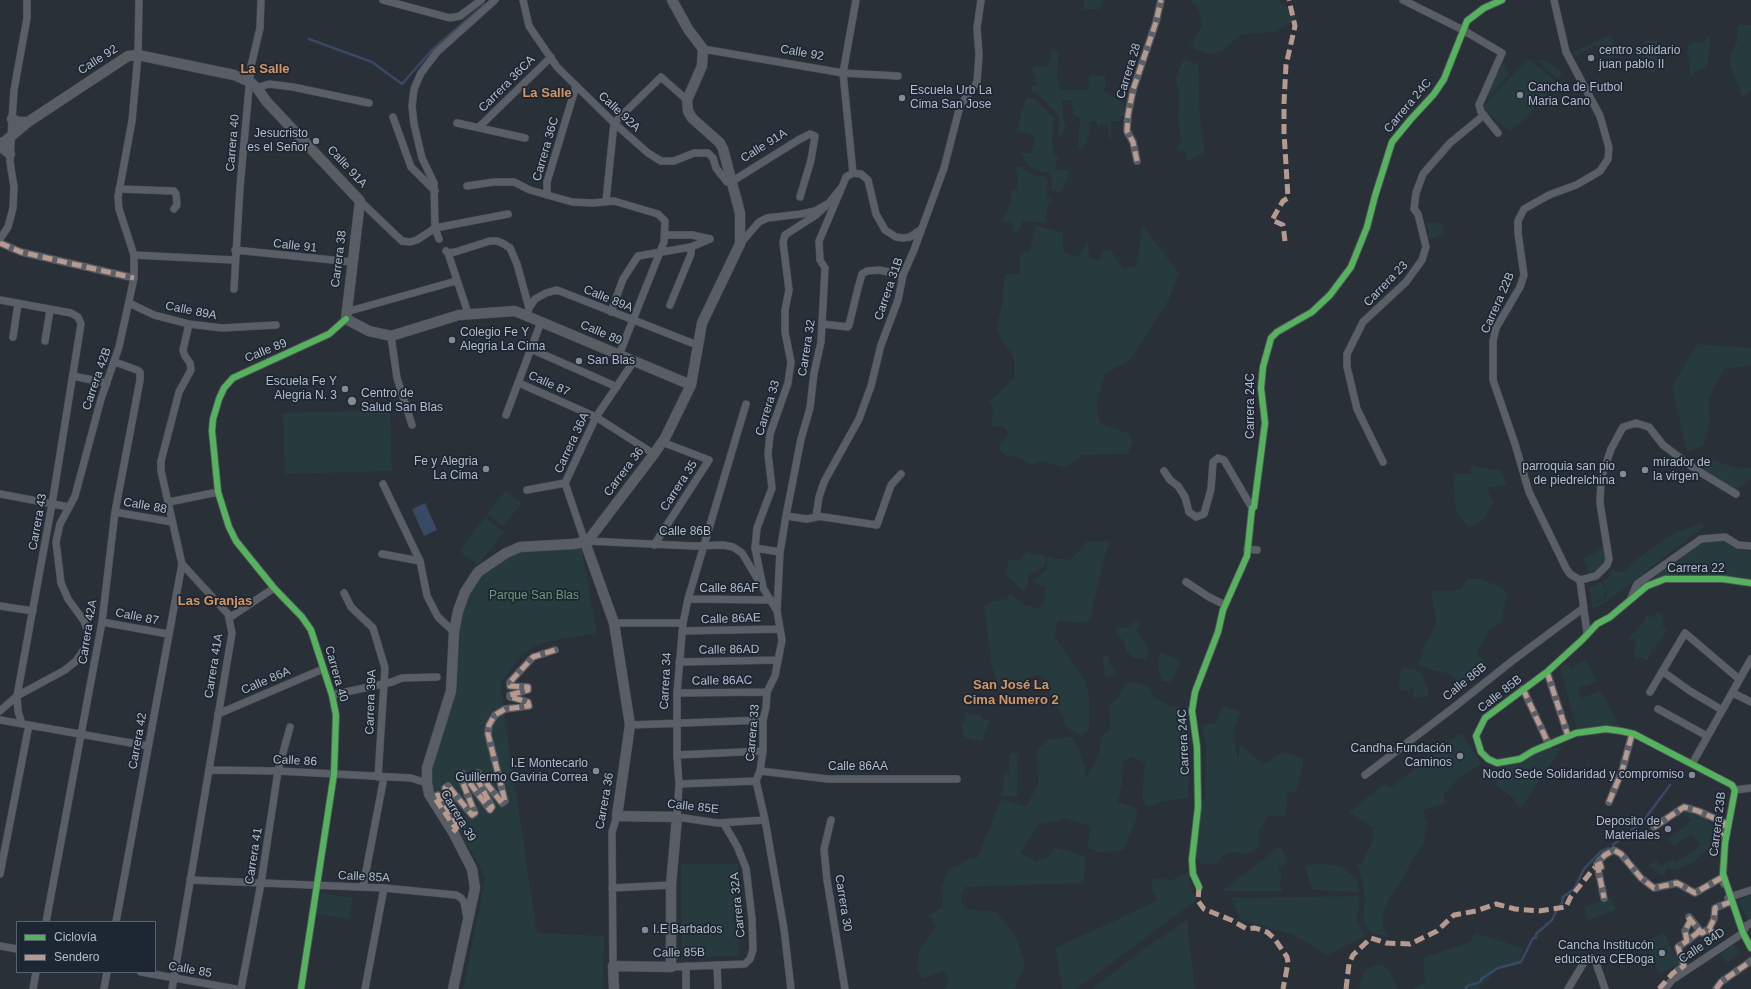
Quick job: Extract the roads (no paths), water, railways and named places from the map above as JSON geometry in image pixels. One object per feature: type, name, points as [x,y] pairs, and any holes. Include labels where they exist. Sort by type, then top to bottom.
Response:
[{"type":"street","points":[[0,239],[8,226],[13,208],[14,187],[10,154],[12,119],[14,90],[27,18],[26,0]]},
{"type":"street","name":"Carrera 42B","points":[[0,711],[17,696],[65,670],[76,661],[85,648],[88,632],[84,621],[64,592],[61,583],[56,542],[60,524],[75,496],[95,416],[115,362],[134,278],[134,255],[119,209],[119,189],[132,121],[138,55],[139,0]]},
{"type":"street","name":"Carrera 40","points":[[234,289],[234,260],[260,28],[261,0]]},
{"type":"street","points":[[383,0],[450,18],[460,16],[481,0]]},
{"type":"street","points":[[439,239],[435,228],[434,183],[422,158],[414,124],[412,106],[414,89],[421,73],[437,52],[495,0]]},
{"type":"street","name":"Calle 92A","points":[[523,0],[529,26],[551,57],[576,86],[648,153],[661,162],[674,161],[694,153],[708,153],[713,158],[716,168],[727,182],[732,181]]},
{"type":"street","points":[[606,201],[614,123],[661,77],[687,100],[702,66],[703,49],[688,29],[672,0]]},
{"type":"street","points":[[853,173],[843,73],[856,0]]},
{"type":"street","name":"Carrera 31B","points":[[817,516],[824,482],[858,419],[871,386],[881,345],[898,300],[903,276],[944,168],[960,106],[977,82],[979,55],[977,28],[981,0]]},
{"type":"street","name":"Carrera 28","points":[[1138,161],[1133,142],[1128,131],[1128,115],[1133,90],[1152,33],[1161,0]]},
{"type":"street","points":[[1403,0],[1462,30],[1502,53],[1480,105],[1481,112],[1498,133]]},
{"type":"street","name":"Carrera 24C","points":[[1199,887],[1193,874],[1192,865],[1198,807],[1198,747],[1192,711],[1195,692],[1218,632],[1225,604],[1247,556],[1252,508],[1254,507],[1265,423],[1261,388],[1263,367],[1271,338],[1277,332],[1312,312],[1330,295],[1351,268],[1367,227],[1392,142],[1434,94],[1444,79],[1462,30],[1467,21],[1478,12],[1502,0]]},
{"type":"street","name":"Carrera 22B","points":[[1554,0],[1566,52],[1600,116],[1609,148],[1608,158],[1600,171],[1576,185],[1549,195],[1524,209],[1518,221],[1518,233],[1524,275],[1520,287],[1496,328],[1492,341],[1493,380],[1515,444],[1529,492],[1566,568],[1580,580]]},
{"type":"street","name":"Calle 92","points":[[703,49],[843,73],[898,76]]},
{"type":"street","name":"Calle 92","points":[[0,143],[4,142],[28,122],[121,59],[138,55],[234,75],[253,85]]},
{"type":"street","name":"Carrera 36CA","points":[[480,127],[551,57]]},
{"type":"street","points":[[253,85],[270,84],[293,87],[369,103]]},
{"type":"street","name":"Calle 91A","points":[[253,85],[267,102],[360,201],[402,241],[410,242],[417,240],[435,228]]},
{"type":"street","name":"Carrera 36C","points":[[547,195],[547,182],[576,86]]},
{"type":"street","name":"Carrera 36","points":[[614,989],[612,832],[618,816],[630,725],[614,623],[586,542],[662,442],[691,385],[702,323],[740,244],[740,213],[723,149],[720,143],[690,115],[687,100]]},
{"type":"street","name":"Carrera 23","points":[[1383,462],[1356,409],[1347,368],[1347,354],[1363,322],[1406,282],[1422,260],[1426,247],[1418,214],[1414,208],[1416,192],[1423,174],[1450,143],[1484,115]]},
{"type":"street","points":[[393,117],[412,166],[435,191]]},
{"type":"street","points":[[12,119],[18,122],[28,122]]},
{"type":"street","points":[[457,123],[525,138]]},
{"type":"street","name":"Calle 91A","points":[[732,181],[810,134],[815,136],[815,139],[811,160],[800,197]]},
{"type":"street","points":[[0,146],[10,154]]},
{"type":"street","points":[[740,244],[760,222],[767,218],[815,211],[829,203],[842,187],[846,177],[853,173],[861,174],[868,180],[876,214],[880,224],[890,234],[903,238],[910,237],[921,230]]},
{"type":"street","points":[[467,186],[506,181],[514,182],[530,190],[572,202],[593,203],[614,201],[658,214],[665,221],[665,235],[660,252],[619,355]]},
{"type":"street","name":"Carrera 32","points":[[786,516],[801,439],[810,408],[823,324],[825,268],[820,260],[820,241],[842,187]]},
{"type":"street","points":[[119,189],[174,192],[176,194],[177,205],[174,209]]},
{"type":"street","name":"Carrera 38","points":[[346,316],[360,201]]},
{"type":"street","name":"Carrera 33","points":[[756,781],[760,771],[763,752],[763,720],[766,708],[767,692],[773,682],[782,640],[777,611],[763,587],[755,548],[757,528],[772,488],[768,454],[770,434],[788,383],[791,362],[786,332],[785,310],[789,290],[783,242],[785,235],[805,224],[829,203]]},
{"type":"street","points":[[435,228],[508,214]]},
{"type":"street","points":[[611,312],[623,279],[638,256],[690,247],[710,239],[692,234],[665,235]]},
{"type":"street","points":[[468,313],[447,252],[490,241],[497,241],[510,248],[517,264],[528,312]]},
{"type":"street","points":[[0,243],[21,252]]},
{"type":"street","points":[[0,246],[134,278]]},
{"type":"street","points":[[670,305],[691,254],[690,247]]},
{"type":"street","name":"Calle 91","points":[[235,250],[352,262]]},
{"type":"street","points":[[134,255],[234,260]]},
{"type":"street","points":[[823,324],[849,325],[862,274],[867,271],[879,270],[903,276]]},
{"type":"street","points":[[346,316],[456,281]]},
{"type":"street","name":"Calle 89A","points":[[528,312],[535,299],[546,293],[557,290],[692,343]]},
{"type":"street","points":[[0,300],[50,310],[45,341]]},
{"type":"street","name":"Calle 89A","points":[[128,303],[154,315],[189,324],[222,328],[276,325]]},
{"type":"street","points":[[13,337],[18,304]]},
{"type":"street","name":"Carrera 43","points":[[26,724],[18,711],[17,696],[52,504],[82,324],[78,317],[71,313],[50,310]]},
{"type":"street","name":"Calle 89","points":[[213,419],[224,388],[233,378],[243,372],[294,351],[329,334],[346,316],[369,331],[391,336],[468,313],[515,311],[528,312],[541,322],[691,385]]},
{"type":"street","points":[[506,415],[541,322]]},
{"type":"street","points":[[182,564],[161,471],[161,460],[179,392],[191,370],[190,363],[185,356],[184,350],[189,324]]},
{"type":"street","points":[[391,336],[397,378],[412,425]]},
{"type":"street","points":[[531,349],[617,387]]},
{"type":"street","name":"Carrera 36A","points":[[586,542],[566,483],[596,417],[634,361]]},
{"type":"street","name":"Carrera 42A","points":[[46,921],[102,622],[115,512],[140,380],[140,372],[115,362]]},
{"type":"street","points":[[73,376],[107,383]]},
{"type":"street","name":"Calle 87","points":[[519,383],[596,417],[654,454]]},
{"type":"street","name":"Carrera 34","points":[[671,967],[671,885],[679,784],[677,755],[677,693],[683,623],[688,600],[746,404]]},
{"type":"street","name":"Carrera 40","points":[[213,419],[212,431],[218,492],[229,527],[236,541],[274,588],[302,617],[311,630],[332,695],[336,715],[334,774],[318,885],[300,989]]},
{"type":"street","points":[[1587,633],[1580,580],[1596,576],[1607,565],[1609,558],[1600,503],[1601,479],[1611,449],[1622,427],[1636,423],[1649,427],[1663,445],[1695,469],[1736,494]]},
{"type":"street","name":"Carrera 35","points":[[654,545],[709,460],[662,442]]},
{"type":"street","points":[[1164,471],[1170,480],[1178,486],[1187,503],[1189,512],[1196,517],[1204,514],[1211,489],[1213,462],[1218,458],[1224,460],[1252,508]]},
{"type":"street","points":[[777,611],[780,552],[786,516],[814,519],[817,516],[877,525],[892,485],[902,474]]},
{"type":"street","points":[[527,490],[566,483]]},
{"type":"street","points":[[383,484],[420,561],[427,596],[438,617],[454,632]]},
{"type":"street","name":"Calle 88","points":[[169,502],[218,492]]},
{"type":"street","points":[[0,494],[69,507]]},
{"type":"street","name":"Calle 88","points":[[115,512],[172,522]]},
{"type":"street","points":[[1627,602],[1637,584],[1701,539],[1724,537],[1738,545],[1751,546]]},
{"type":"street","name":"Calle 86B","points":[[478,572],[506,553],[520,547],[586,542],[654,545],[723,545],[733,547],[742,553],[763,587]]},
{"type":"street","points":[[755,548],[780,552]]},
{"type":"street","points":[[1248,550],[1258,550]]},
{"type":"street","points":[[382,554],[420,561]]},
{"type":"street","name":"Carrera 41A","points":[[172,989],[232,633],[229,618],[206,589],[182,564]]},
{"type":"street","name":"Carrera 42","points":[[116,921],[182,564]]},
{"type":"street","name":"Carrera 39","points":[[453,989],[475,888],[472,869],[453,832],[430,794],[427,783],[427,768],[451,691],[454,632],[460,605],[465,592],[478,572]]},
{"type":"street","name":"Carrera 22","points":[[1587,633],[1596,624],[1610,617],[1647,586],[1665,579],[1723,579],[1751,583]]},
{"type":"street","points":[[1186,582],[1209,597],[1225,604]]},
{"type":"street","points":[[229,618],[274,588]]},
{"type":"street","name":"Carrera 39A","points":[[344,593],[351,608],[373,628],[385,668],[381,777],[363,887]]},
{"type":"street","name":"Calle 86AF","points":[[688,600],[771,600]]},
{"type":"street","points":[[0,606],[33,611]]},
{"type":"street","name":"Calle 86B","points":[[1365,775],[1459,704],[1512,661],[1583,611]]},
{"type":"street","name":"Calle 87","points":[[102,622],[168,634]]},
{"type":"street","points":[[614,623],[683,623]]},
{"type":"street","name":"Calle 86AE","points":[[682,631],[779,629]]},
{"type":"street","name":"Calle 85B","points":[[1587,633],[1547,672],[1485,718],[1476,736],[1481,752],[1488,759],[1497,763],[1520,759],[1532,751],[1568,736],[1606,730],[1633,734]]},
{"type":"street","points":[[1650,692],[1685,633],[1739,680]]},
{"type":"street","points":[[453,832],[456,829],[434,797],[438,795],[460,826],[462,825],[445,788],[448,786],[472,815],[475,814],[460,776],[463,774],[490,810],[492,807],[475,775],[478,773],[502,803],[505,801],[488,734],[489,725],[495,715],[505,709],[529,706],[528,702],[510,697],[510,695],[528,690],[528,687],[510,686],[510,682],[532,657],[555,650]]},
{"type":"street","points":[[1692,764],[1751,659]]},
{"type":"street","name":"Calle 86AD","points":[[679,662],[778,660]]},
{"type":"street","name":"Calle 86A","points":[[218,714],[323,669]]},
{"type":"street","points":[[1662,671],[1690,691],[1722,710]]},
{"type":"street","points":[[1547,672],[1568,736]]},
{"type":"street","points":[[332,695],[384,684],[402,678],[437,677]]},
{"type":"street","points":[[1523,689],[1549,745]]},
{"type":"street","name":"Calle 86AC","points":[[677,693],[767,692]]},
{"type":"street","points":[[1733,693],[1751,702]]},
{"type":"street","points":[[1658,709],[1708,736]]},
{"type":"street","points":[[0,720],[148,746]]},
{"type":"street","points":[[630,725],[763,720]]},
{"type":"street","points":[[0,874],[26,724]]},
{"type":"street","name":"Carrera 41","points":[[241,989],[261,883],[278,771],[290,727]]},
{"type":"street","points":[[1609,802],[1622,771],[1633,734]]},
{"type":"street","name":"Carrera 23B","points":[[1633,734],[1732,785],[1735,790],[1725,843],[1723,874],[1743,933],[1751,948]]},
{"type":"street","points":[[677,755],[763,752]]},
{"type":"street","name":"Calle 86","points":[[209,770],[278,771],[411,778],[427,783]]},
{"type":"street","name":"Calle 86AA","points":[[760,771],[828,779],[957,779]]},
{"type":"street","points":[[679,784],[756,781],[765,820],[784,929],[791,989]]},
{"type":"street","points":[[1735,790],[1751,788]]},
{"type":"street","points":[[1654,827],[1684,807],[1698,810],[1725,823],[1724,830],[1715,842]]},
{"type":"street","points":[[1696,807],[1729,824]]},
{"type":"street","name":"Calle 85E","points":[[618,816],[677,817],[724,824],[765,820]]},
{"type":"street","name":"Carrera 30","points":[[831,820],[824,849],[845,989]]},
{"type":"street","name":"Carrera 32A","points":[[724,824],[738,846],[746,868],[752,919],[753,950],[750,959],[746,964]]},
{"type":"street","points":[[1604,898],[1596,866],[1603,854],[1614,848],[1651,884],[1658,886],[1678,882],[1692,887],[1698,887],[1723,874]]},
{"type":"street","points":[[1596,866],[1601,867],[1599,861],[1605,855],[1614,850],[1621,854],[1641,878],[1654,888],[1677,883],[1695,893],[1721,878],[1730,902],[1716,908],[1711,931],[1702,933],[1690,918],[1685,932],[1686,941]]},
{"type":"street","name":"Calle 85A","points":[[190,880],[384,888],[456,895],[464,902],[468,922]]},
{"type":"street","points":[[612,888],[671,885]]},
{"type":"street","points":[[365,989],[384,888]]},
{"type":"street","points":[[1730,897],[1751,890]]},
{"type":"street","name":"Calle 84D","points":[[1665,989],[1678,976],[1743,933],[1746,926],[1751,923]]},
{"type":"street","points":[[1659,989],[1673,973],[1684,966],[1678,947],[1700,931]]},
{"type":"street","points":[[0,946],[16,949]]},
{"type":"street","points":[[1568,989],[1589,958],[1592,957],[1595,960],[1606,989]]},
{"type":"street","points":[[1716,989],[1720,982],[1751,962]]},
{"type":"street","name":"Calle 85B","points":[[613,966],[671,967],[746,964]]},
{"type":"street","points":[[717,965],[718,989]]},
{"type":"street","points":[[686,966],[686,989]]},
{"type":"street","points":[[33,989],[36,973]]},
{"type":"street","points":[[104,989],[108,973]]},
{"type":"street","name":"Calle 85","points":[[146,973],[236,989]]},
{"type":"water","points":[[425,503],[437,530],[424,536],[412,509]]},
{"type":"waterway","points":[[309,39],[372,62],[402,84],[432,50],[485,4]]},
{"type":"waterway","points":[[1613,845],[1644,820],[1670,785]]},
{"type":"waterway","points":[[1585,868],[1600,852],[1608,848]]},
{"type":"waterway","points":[[1558,908],[1562,903],[1563,897],[1574,889],[1584,869]]},
{"type":"waterway","points":[[1466,989],[1466,987],[1481,981],[1481,979],[1498,968],[1521,962],[1533,938],[1536,938],[1536,934],[1552,920],[1557,910]]},
{"type":"place","name":"centro solidario juan pablo II","points":[[1591,58]]},
{"type":"place","name":"Cancha de Futbol Maria Cano","points":[[1520,95]]},
{"type":"place","name":"Escuela Urb La Cima San Jose","points":[[902,98]]},
{"type":"place","name":"Jesucristo es el Señor","points":[[316,141]]},
{"type":"place","name":"Colegio Fe Y Alegria La Cima","points":[[452,340]]},
{"type":"place","name":"San Blas","points":[[579,361]]},
{"type":"place","name":"Escuela Fe Y Alegria N. 3","points":[[345,389]]},
{"type":"place","name":"Centro de Salud San Blas","points":[[352,401]]},
{"type":"place","name":"Fe y Alegria La Cima","points":[[486,469]]},
{"type":"place","name":"mirador de la virgen","points":[[1645,470]]},
{"type":"place","name":"parroquia san pio de piedrelchina","points":[[1623,474]]},
{"type":"place","name":"Candha Fundación Caminos","points":[[1460,756]]},
{"type":"place","name":"I.E Montecarlo Guillermo Gaviria Correa","points":[[596,771]]},
{"type":"place","name":"Nodo Sede Solidaridad y compromiso","points":[[1692,775]]},
{"type":"place","name":"Deposito de Materiales","points":[[1668,829]]},
{"type":"place","name":"I.E Barbados","points":[[645,930]]},
{"type":"place","name":"Cancha Institucón educativa CEBoga","points":[[1662,953]]},
{"type":"district","name":"La Salle","points":[[265,69]]},
{"type":"district","name":"La Salle","points":[[547,93]]},
{"type":"district","name":"Las Granjas","points":[[215,601]]},
{"type":"district","name":"San José La Cima Numero 2","points":[[1011,692]]},
{"type":"park label","name":"Parque San Blas","points":[[534,596]]}]
